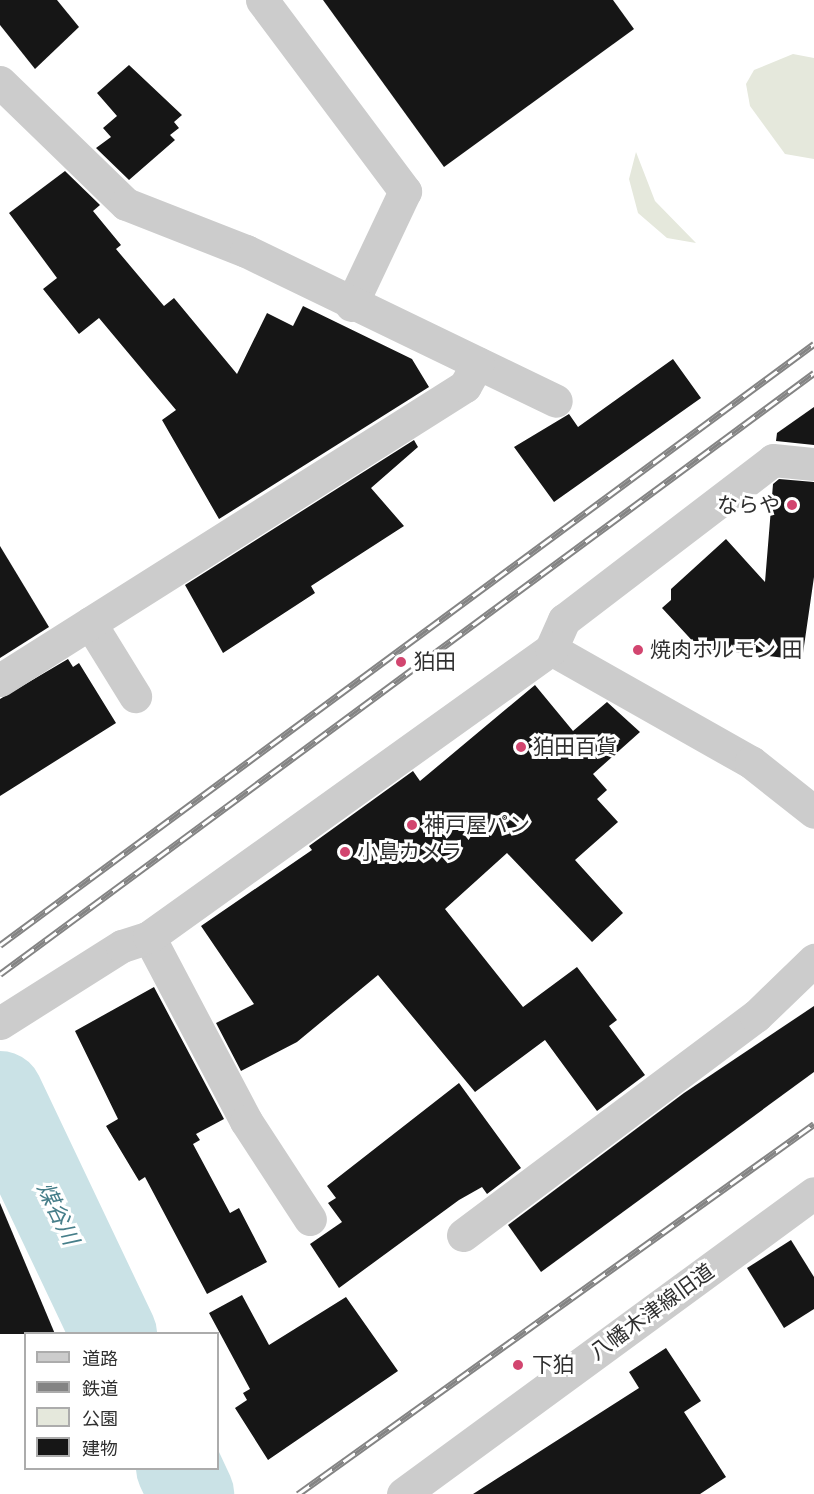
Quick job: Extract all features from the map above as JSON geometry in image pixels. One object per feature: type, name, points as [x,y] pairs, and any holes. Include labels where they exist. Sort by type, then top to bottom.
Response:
[{"type":"street","points":[[262,0],[405,191],[351,305]]},
{"type":"street","points":[[0,81],[126,204],[246,251],[351,305],[556,401]]},
{"type":"street","points":[[0,680],[465,386],[478,363]]},
{"type":"street","points":[[12,1014],[122,946],[149,937],[550,649],[564,620],[773,460],[814,464]]},
{"type":"street","points":[[90,623],[135,696]]},
{"type":"street","points":[[550,649],[751,762],[814,812]]},
{"type":"street","points":[[149,937],[246,1121],[310,1219]]},
{"type":"street","points":[[463,1235],[756,1016],[814,960]]},
{"type":"street","name":"八幡木津線旧道","points":[[403,1494],[810,1205]]},
{"type":"green space","points":[[793,54],[814,58],[814,159],[785,154],[750,106],[746,84],[754,70]]},
{"type":"green space","points":[[636,152],[655,201],[696,243],[667,238],[638,213],[629,179]]},
{"type":"building","points":[[0,0],[57,0],[79,27],[35,69],[0,25]]},
{"type":"building","points":[[323,0],[613,0],[634,29],[444,167]]},
{"type":"building","points":[[129,65],[182,115],[174,122],[179,128],[170,135],[175,140],[129,180],[96,148],[111,137],[103,128],[117,116],[97,93]]},
{"type":"building","points":[[65,171],[100,205],[93,211],[121,245],[116,249],[164,306],[174,298],[237,374],[267,313],[293,326],[303,306],[412,359],[429,387],[219,519],[162,420],[176,410],[99,318],[79,334],[43,289],[57,278],[9,213]]},
{"type":"building","points":[[673,359],[701,398],[554,502],[514,447],[569,414],[578,427]]},
{"type":"building","points":[[814,407],[814,445],[776,441],[777,433]]},
{"type":"building","points":[[414,440],[418,447],[371,488],[404,526],[311,586],[315,593],[223,653],[185,585]]},
{"type":"building","points":[[779,479],[814,482],[814,577],[802,660],[699,648],[662,608],[671,600],[671,589],[726,539],[765,582],[773,484]]},
{"type":"building","points":[[0,546],[49,627],[0,658]]},
{"type":"building","points":[[68,659],[73,667],[79,663],[116,723],[0,796],[0,699]]},
{"type":"building","points":[[535,685],[573,731],[607,702],[640,732],[593,774],[607,790],[597,799],[618,822],[575,860],[623,913],[592,942],[507,853],[445,909],[523,1007],[577,967],[617,1020],[609,1026],[645,1075],[597,1111],[545,1040],[475,1092],[378,975],[297,1042],[241,1071],[216,1023],[254,1004],[201,926],[312,850],[309,846],[413,771],[420,781]]},
{"type":"building","points":[[154,987],[224,1119],[196,1134],[200,1140],[193,1144],[230,1213],[239,1208],[267,1262],[207,1294],[145,1177],[139,1181],[106,1126],[118,1119],[75,1031]]},
{"type":"building","points":[[814,1006],[814,1072],[541,1272],[508,1225],[684,1093]]},
{"type":"building","points":[[459,1083],[521,1168],[487,1194],[482,1187],[459,1200],[339,1288],[310,1244],[342,1222],[328,1203],[336,1198],[327,1186]]},
{"type":"building","points":[[0,1203],[54,1332],[0,1334]]},
{"type":"building","points":[[791,1240],[814,1277],[814,1309],[784,1328],[747,1268]]},
{"type":"building","points":[[242,1295],[269,1345],[346,1297],[398,1371],[268,1460],[235,1408],[247,1400],[243,1393],[250,1389],[209,1313]]},
{"type":"building","points":[[666,1348],[701,1401],[684,1412],[726,1477],[700,1494],[473,1494],[639,1388],[629,1372]]},
{"type":"waterway","name":"煤谷川","points":[[0,1094],[113,1332]]},
{"type":"waterway","name":"煤谷川","points":[[180,1470],[191,1494]]},
{"type":"railway","points":[[0,945],[814,344]]},
{"type":"railway","points":[[0,974],[814,373]]},
{"type":"railway","points":[[298,1494],[814,1124]]},
{"type":"place","name":"ならや","points":[[792,505]]},
{"type":"place","name":"焼肉ホルモン 田","points":[[638,650]]},
{"type":"place","name":"狛田","points":[[401,662]]},
{"type":"place","name":"狛田百貨","points":[[521,747]]},
{"type":"place","name":"神戸屋パン","points":[[412,825]]},
{"type":"place","name":"小島カメラ","points":[[345,852]]},
{"type":"place","name":"下狛","points":[[518,1365]]}]
